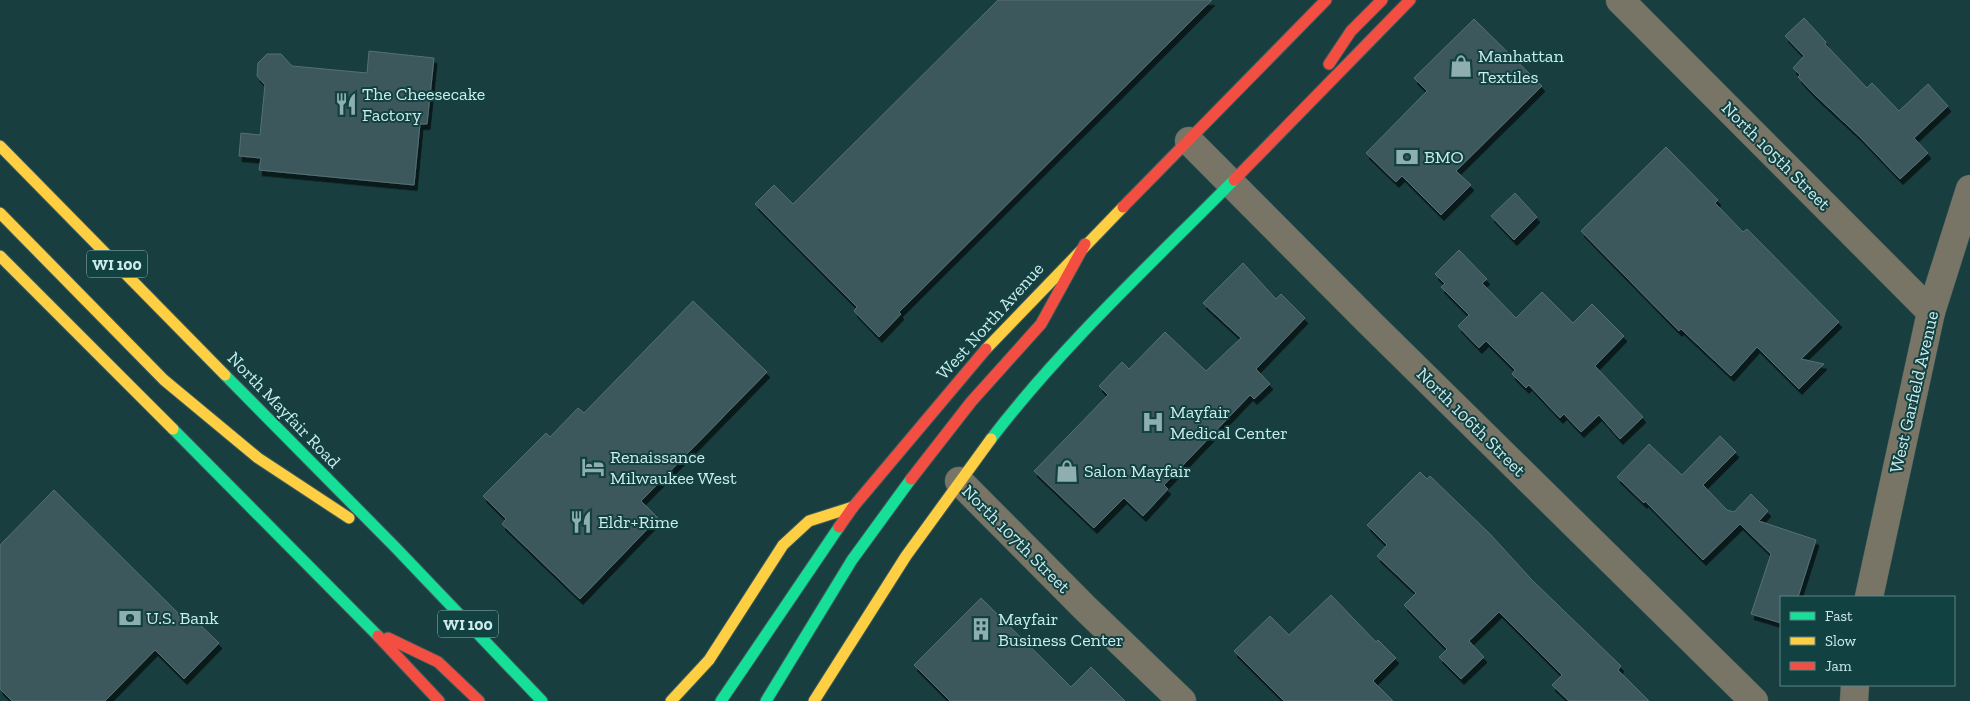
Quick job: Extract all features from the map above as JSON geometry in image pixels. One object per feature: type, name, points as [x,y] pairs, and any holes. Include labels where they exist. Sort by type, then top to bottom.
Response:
[{"type":"main road","name":"West North Avenue","points":[[721,701],[853,507],[989,346],[1085,244],[1189,141],[1326,0]]},
{"type":"main road","points":[[1292,119],[1351,31],[1382,0]]},
{"type":"main road","points":[[814,701],[906,556],[959,480],[1008,417],[1067,350],[1410,0]]},
{"type":"main road","name":"North Mayfair Road","points":[[0,146],[395,547],[542,701]]},
{"type":"main road","points":[[0,213],[164,380],[258,458],[395,547]]},
{"type":"main road","points":[[766,701],[852,560],[906,485],[959,417],[1041,324],[1085,244]]},
{"type":"main road","points":[[0,256],[375,632],[439,701]]},
{"type":"main road","points":[[671,701],[709,660],[783,545],[809,521],[853,507]]},
{"type":"main road","points":[[375,632],[400,675]]},
{"type":"main road","points":[[375,632],[438,662],[479,701]]},
{"type":"street","name":"North 105th Street","points":[[1620,0],[1931,312]]},
{"type":"street","name":"North 106th Street","points":[[1189,141],[1754,701]]},
{"type":"street","name":"West Garfield Avenue","points":[[1869,596],[1931,312],[1970,189]]},
{"type":"street","name":"North 107th Street","points":[[959,480],[1085,608],[1182,701]]},
{"type":"street","points":[[1854,701],[1855,686]]},
{"type":"building","points":[[998,0],[1212,0],[899,312],[901,314],[879,337],[854,311],[857,307],[755,204],[774,185],[793,204]]},
{"type":"building","points":[[1804,18],[1826,42],[1825,44],[1867,88],[1872,83],[1899,111],[1928,84],[1948,106],[1914,138],[1928,153],[1900,179],[1798,77],[1800,75],[1793,68],[1804,56],[1785,36]]},
{"type":"building","points":[[1474,19],[1542,86],[1456,171],[1471,185],[1441,215],[1402,176],[1396,182],[1366,153],[1427,91],[1414,78]]},
{"type":"building","name":"The Cheesecake Factory","points":[[369,51],[434,58],[427,124],[420,124],[414,185],[259,170],[261,158],[239,156],[241,133],[260,135],[265,85],[257,76],[258,63],[267,54],[281,54],[292,66],[367,73]]},
{"type":"building","points":[[1666,147],[1718,200],[1715,203],[1743,232],[1747,229],[1839,322],[1801,359],[1824,364],[1799,389],[1757,347],[1731,376],[1681,329],[1679,331],[1581,231]]},
{"type":"building","points":[[1515,193],[1537,217],[1514,240],[1491,216]]},
{"type":"building","points":[[1459,250],[1487,279],[1482,283],[1516,318],[1542,292],[1573,323],[1592,304],[1624,336],[1595,366],[1643,417],[1620,439],[1599,415],[1581,432],[1564,414],[1560,418],[1529,385],[1526,388],[1512,374],[1515,370],[1486,341],[1479,348],[1458,326],[1469,315],[1441,287],[1445,284],[1435,274]]},
{"type":"building","name":"Mayfair Medical Center","points":[[1243,263],[1276,299],[1281,294],[1305,318],[1256,369],[1270,384],[1254,399],[1250,395],[1164,485],[1168,489],[1143,516],[1124,498],[1094,528],[1034,471],[1108,395],[1099,386],[1122,362],[1129,369],[1165,332],[1206,371],[1241,338],[1203,303]]},
{"type":"building","name":"Renaissance Milwaukee West","points":[[693,301],[767,372],[641,501],[658,518],[580,599],[502,524],[506,519],[483,496],[546,433],[550,437],[578,408],[584,413]]},
{"type":"building","points":[[1720,436],[1736,452],[1703,485],[1727,510],[1734,512],[1751,494],[1768,511],[1759,521],[1816,540],[1798,596],[1780,596],[1780,623],[1751,614],[1771,554],[1740,524],[1703,560],[1645,501],[1644,503],[1617,477],[1649,444],[1682,475]]},
{"type":"building","points":[[1420,472],[1427,479],[1430,476],[1491,535],[1532,580],[1621,666],[1618,670],[1649,701],[1569,701],[1552,685],[1562,675],[1499,612],[1469,641],[1484,657],[1461,679],[1439,657],[1447,649],[1404,605],[1416,593],[1377,556],[1387,545],[1367,525]]},
{"type":"building","points":[[54,490],[184,619],[189,614],[219,643],[184,679],[155,650],[105,701],[12,701],[0,689],[0,545]]},
{"type":"building","points":[[1331,595],[1376,642],[1378,640],[1396,658],[1373,681],[1393,701],[1284,701],[1234,651],[1270,616],[1289,635]]},
{"type":"building","name":"Mayfair Business Center","points":[[981,598],[1071,687],[1091,667],[1125,701],[950,701],[914,665]]},
{"type":"traffic: fast","points":[[991,439],[1019,404],[1078,338],[1234,180]]},
{"type":"traffic: fast","points":[[225,375],[395,547],[542,701]]},
{"type":"traffic: fast","points":[[173,429],[378,636]]},
{"type":"traffic: fast","points":[[766,701],[852,560],[911,479]]},
{"type":"traffic: fast","points":[[721,701],[839,527]]},
{"type":"traffic: slow","points":[[0,146],[225,375]]},
{"type":"traffic: slow","points":[[986,349],[1123,207]]},
{"type":"traffic: slow","points":[[0,213],[164,380],[258,458],[349,518]]},
{"type":"traffic: slow","points":[[0,256],[173,429]]},
{"type":"traffic: slow","points":[[814,701],[906,556],[991,439]]},
{"type":"traffic: slow","points":[[671,701],[709,660],[783,545],[809,521],[853,507]]},
{"type":"traffic: jam","points":[[1123,207],[1326,0]]},
{"type":"traffic: jam","points":[[1329,64],[1351,31],[1382,0]]},
{"type":"traffic: jam","points":[[1234,180],[1410,0]]},
{"type":"traffic: jam","points":[[911,479],[971,402],[1041,324],[1085,244]]},
{"type":"traffic: jam","points":[[839,527],[853,507],[986,349]]},
{"type":"traffic: jam","points":[[378,636],[439,701]]},
{"type":"traffic: jam","points":[[388,638],[438,662],[479,701]]},
{"type":"place","name":"Manhattan Textiles","points":[[1461,66]]},
{"type":"place","name":"The Cheesecake Factory","points":[[346,104]]},
{"type":"place","name":"BMO","points":[[1407,157]]},
{"type":"place","name":"Mayfair Medical Center","points":[[1153,422]]},
{"type":"place","name":"Renaissance Milwaukee West","points":[[593,467]]},
{"type":"place","name":"Salon Mayfair","points":[[1067,471]]},
{"type":"place","name":"Eldr+Rime","points":[[581,522]]},
{"type":"place","name":"U.S. Bank","points":[[130,618]]},
{"type":"place","name":"Mayfair Business Center","points":[[981,629]]}]
